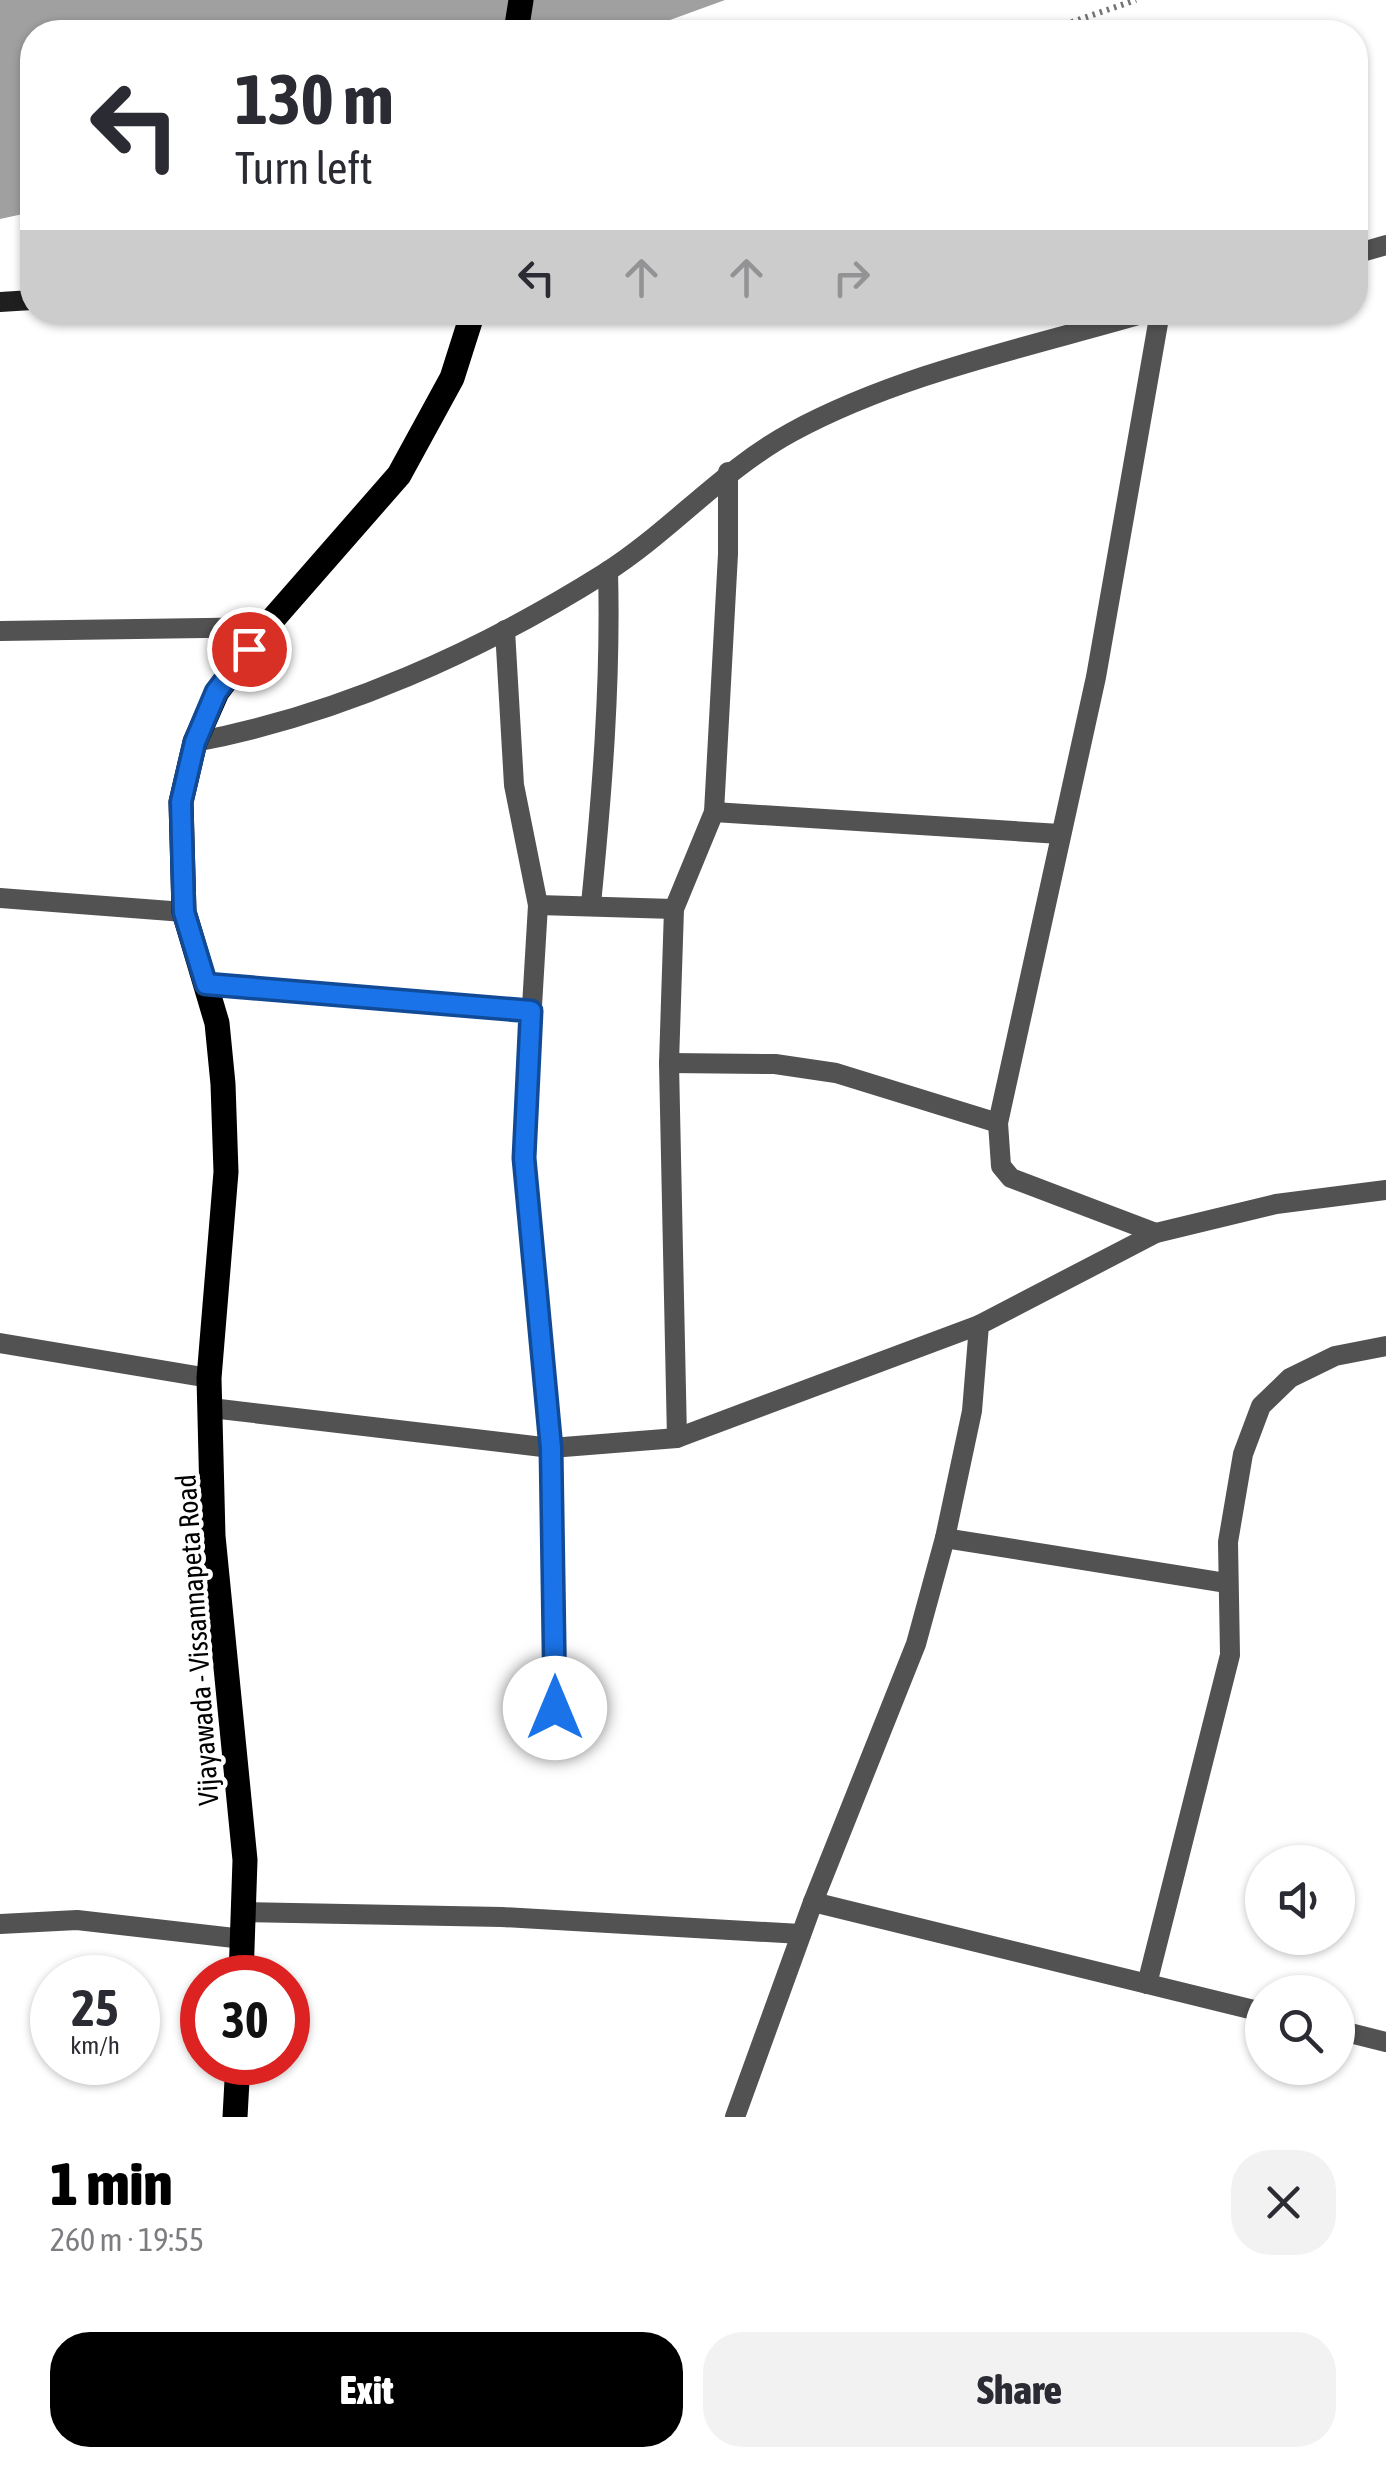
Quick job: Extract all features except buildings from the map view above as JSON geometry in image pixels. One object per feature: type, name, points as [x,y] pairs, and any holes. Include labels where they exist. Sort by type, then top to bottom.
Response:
[{"type":"main road","name":"Vijayawada - Vissannapeta Road","points":[[242,1955],[245,1860],[213,1536],[209,1378],[226,1172],[217,1022],[184,912],[181,802],[195,742],[216,692],[266,627],[399,475],[452,378],[469,325]]},
{"type":"main road","points":[[235,2117],[237,2085]]},
{"type":"street","points":[[195,742],[263,729],[346,700],[505,630],[608,571],[728,472],[835,410],[909,383],[1105,325]]},
{"type":"street","points":[[1156,1233],[1011,1178],[1001,1166],[998,1123],[1096,677],[1158,325]]},
{"type":"street","points":[[676,1438],[669,1064],[674,909],[714,812],[728,554],[728,472]]},
{"type":"street","points":[[592,904],[606,734],[608,571]]},
{"type":"street","points":[[0,631],[266,627]]},
{"type":"street","points":[[505,630],[514,784],[538,905],[524,1158],[551,1448],[555,1708]]},
{"type":"street","points":[[714,812],[1060,834]]},
{"type":"street","points":[[0,898],[184,912]]},
{"type":"street","points":[[538,905],[674,909]]},
{"type":"street","points":[[206,984],[531,1011]]},
{"type":"street","points":[[669,1064],[775,1064],[836,1073],[998,1123]]},
{"type":"street","points":[[211,1408],[551,1448],[676,1438],[979,1325],[1156,1233],[1276,1204],[1386,1190]]},
{"type":"street","points":[[735,2117],[812,1902],[916,1644],[946,1538],[972,1412],[979,1325]]},
{"type":"street","points":[[0,1343],[209,1378]]},
{"type":"street","points":[[1147,1984],[1230,1656],[1228,1542],[1243,1454],[1262,1406],[1290,1378],[1336,1356],[1386,1346]]},
{"type":"street","points":[[946,1538],[1227,1583]]},
{"type":"street","points":[[812,1902],[1245,2008]]},
{"type":"street","points":[[242,1912],[502,1916],[802,1934]]},
{"type":"street","points":[[0,1924],[77,1920],[243,1939]]},
{"type":"street","points":[[1355,2034],[1386,2042]]},
{"type":"path","points":[[1078,20],[1136,0]]},
{"type":"shaded area","points":[[0,0],[725,0],[670,20],[20,20],[20,215],[0,219]]},
{"type":"route","points":[[249,649],[216,692],[195,742],[181,802],[184,912],[206,984],[531,1011],[524,1158],[526,1216],[551,1448],[555,1708]]}]
